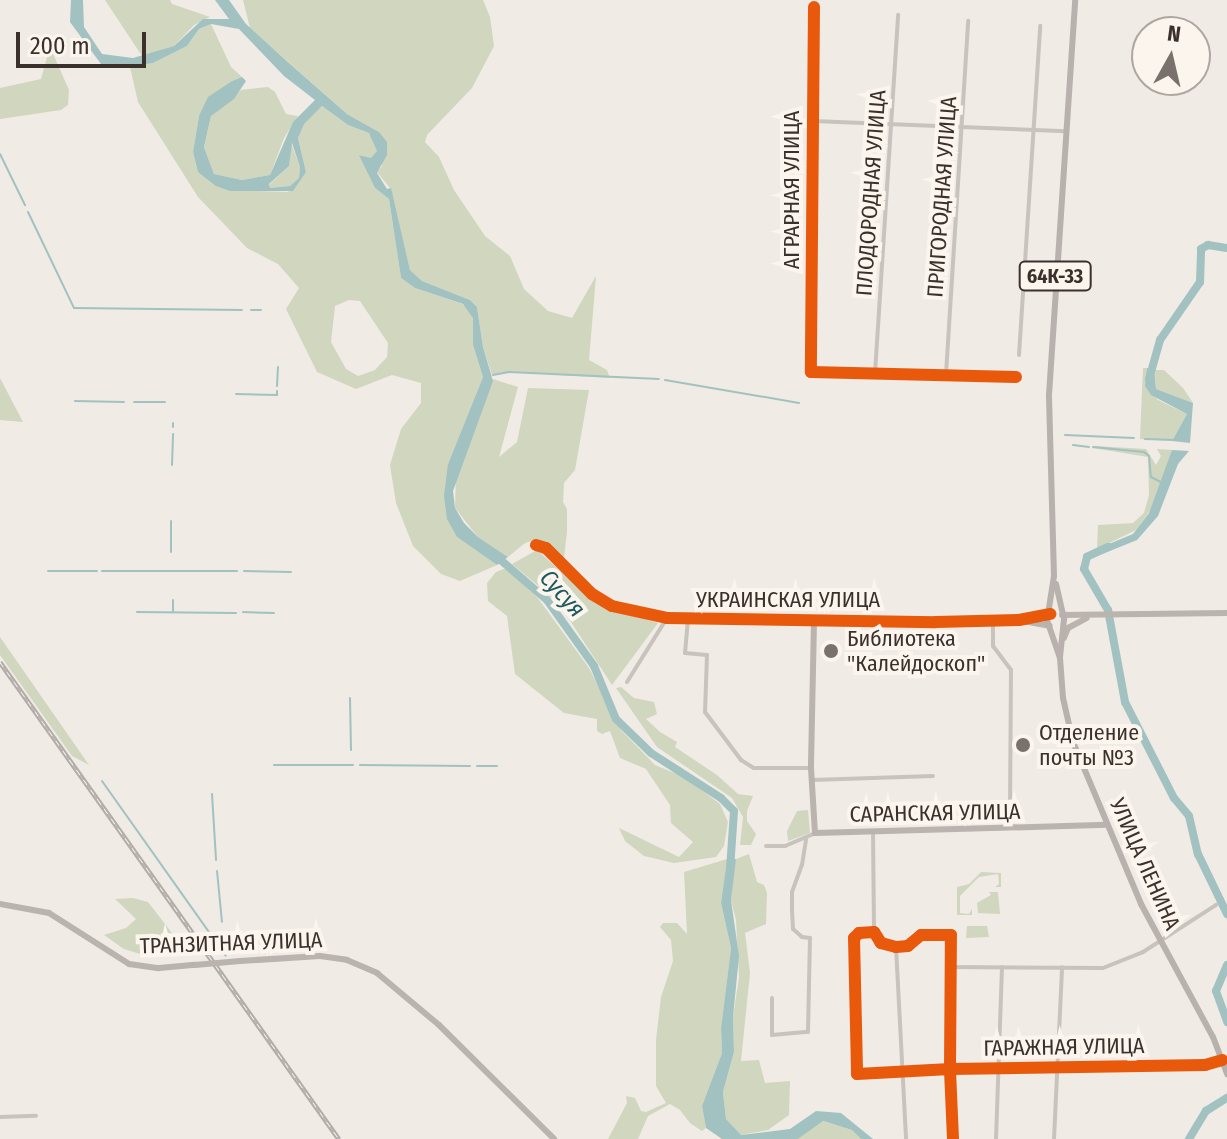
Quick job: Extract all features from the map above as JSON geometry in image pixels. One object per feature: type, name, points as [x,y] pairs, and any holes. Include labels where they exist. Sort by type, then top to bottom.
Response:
[{"type":"main road","name":"64К-33","points":[[1066,131],[1075,0]]},
{"type":"main road","name":"УЛИЦА ЛЕНИНА","points":[[1060,658],[1047,619],[1054,576],[1050,440],[1053,312],[1066,131]]},
{"type":"main road","name":"УЛИЦА ЛЕНИНА","points":[[1054,576],[1062,615],[1060,658],[1063,698],[1073,742],[1159,940],[1227,1074]]},
{"type":"main road","points":[[1059,599],[1070,612],[1093,617]]},
{"type":"main road","name":"УКРАИНСКАЯ УЛИЦА","points":[[814,621],[1019,620],[1050,614],[1093,617],[1227,613]]},
{"type":"main road","points":[[1060,658],[1068,628],[1093,617]]},
{"type":"main road","name":"УКРАИНСКАЯ УЛИЦА","points":[[1050,626],[1093,617]]},
{"type":"main road","points":[[1019,620],[1050,626]]},
{"type":"main road","points":[[814,621],[811,768],[815,833]]},
{"type":"main road","name":"САРАНСКАЯ УЛИЦА","points":[[815,833],[1107,825]]},
{"type":"main road","name":"ТРАНЗИТНАЯ УЛИЦА","points":[[0,904],[49,913],[129,964],[143,968],[320,956],[347,960],[377,973],[439,1025],[554,1139]]},
{"type":"street","name":"АГРАРНАЯ УЛИЦА","points":[[814,7],[811,372],[875,373]]},
{"type":"street","name":"ПЛОДОРОДНАЯ УЛИЦА","points":[[875,373],[898,15]]},
{"type":"street","name":"ПРИГОРОДНАЯ УЛИЦА","points":[[946,375],[964,129],[968,21]]},
{"type":"street","points":[[1019,355],[1040,26]]},
{"type":"street","points":[[813,121],[1066,131]]},
{"type":"street","points":[[875,373],[1016,377]]},
{"type":"street","name":"УКРАИНСКАЯ УЛИЦА","points":[[536,545],[546,548],[592,594],[612,606],[667,618],[814,621]]},
{"type":"street","points":[[627,682],[667,618]]},
{"type":"street","points":[[688,619],[685,653],[707,655],[705,712],[741,760],[754,768],[811,768]]},
{"type":"street","points":[[993,620],[993,646],[1011,670],[1010,829]]},
{"type":"street","points":[[812,780],[933,776]]},
{"type":"street","points":[[873,832],[874,932],[881,943],[908,946],[921,935],[951,935],[953,1139]]},
{"type":"street","points":[[766,846],[785,846],[815,833]]},
{"type":"street","points":[[772,998],[772,1035],[808,1032],[810,938],[802,937],[793,929],[792,909],[792,892],[802,865],[806,839]]},
{"type":"street","points":[[950,967],[1103,968],[1133,957],[1216,905]]},
{"type":"street","name":"ГАРАЖНАЯ УЛИЦА","points":[[874,932],[859,933],[854,938],[857,1074],[950,1069],[1205,1065],[1222,1060]]},
{"type":"street","points":[[896,947],[906,1139]]},
{"type":"street","points":[[996,1139],[1002,967]]},
{"type":"street","points":[[1054,1139],[1062,967]]},
{"type":"street","points":[[0,1117],[36,1116]]},
{"type":"green space","points":[[105,0],[170,0],[172,4],[210,17],[194,25],[174,46],[142,56]]},
{"type":"green space","points":[[243,0],[483,0],[490,17],[494,46],[472,88],[427,135],[425,142],[439,157],[454,190],[485,236],[510,256],[524,289],[548,311],[572,318],[596,276],[589,360],[607,370],[610,378],[509,372],[492,375],[483,347],[477,307],[470,300],[422,281],[410,270],[390,188],[377,172],[382,166],[379,132],[347,114],[250,28]]},
{"type":"green space","points":[[211,24],[231,67],[242,77],[232,81],[199,116],[193,152],[198,172],[258,191],[288,192],[306,172],[298,138],[303,124],[322,106],[348,125],[369,133],[376,142],[377,151],[371,159],[360,155],[375,188],[389,199],[401,278],[415,288],[469,309],[473,318],[473,345],[483,377],[448,464],[457,537],[497,565],[460,581],[441,574],[413,546],[396,503],[390,465],[401,429],[421,403],[421,383],[392,375],[356,389],[317,372],[286,309],[299,288],[278,264],[247,248],[198,197],[138,102],[130,67],[153,63],[187,46],[199,29]],"holes":[[[349,300],[360,301],[388,343],[387,357],[375,370],[358,376],[346,369],[331,342],[335,306]]]},
{"type":"green space","points":[[50,47],[69,90],[68,105],[61,110],[0,119],[0,88],[41,79]]},
{"type":"green space","points":[[268,87],[275,92],[286,114],[298,116],[284,138],[270,175],[242,180],[214,174],[204,147],[211,116],[241,90]]},
{"type":"green space","points":[[291,143],[300,167],[299,178],[290,186],[270,188],[269,185],[289,166]]},
{"type":"green space","points":[[1143,368],[1147,368],[1145,386],[1158,400],[1187,414],[1172,441],[1140,439]]},
{"type":"green space","points":[[1154,370],[1164,370],[1193,403],[1156,389]]},
{"type":"green space","points":[[0,378],[23,422],[0,420]]},
{"type":"green space","points":[[493,379],[518,387],[499,457],[517,442],[528,388],[589,390],[575,470],[564,483],[567,531],[564,558],[559,558],[538,539],[525,543],[508,557],[478,537],[455,508],[456,476]]},
{"type":"green space","points":[[1093,448],[1146,449],[1156,465],[1161,456],[1157,449],[1172,450],[1154,505],[1136,530],[1097,549],[1098,525],[1133,523],[1144,513],[1149,495],[1148,457]]},
{"type":"green space","points":[[537,550],[599,605],[658,623],[612,685],[569,619],[547,593],[512,564]]},
{"type":"green space","points":[[506,568],[537,597],[589,668],[621,730],[655,765],[684,777],[720,804],[728,822],[724,846],[716,857],[674,863],[644,856],[625,841],[619,828],[679,857],[693,842],[671,823],[670,805],[646,769],[620,758],[610,731],[602,734],[597,731],[597,719],[564,713],[515,674],[507,616],[488,601],[487,583],[496,572]]},
{"type":"green space","points":[[0,637],[89,765],[72,756],[0,655]]},
{"type":"green space","points":[[621,687],[634,698],[654,702],[657,714],[646,719],[677,742],[675,747],[717,775],[738,794],[753,796],[747,811],[747,821],[756,834],[751,845],[740,845],[743,817],[732,798],[657,747],[616,688]]},
{"type":"green space","points":[[808,810],[810,833],[788,841],[787,831],[797,811]]},
{"type":"green space","points":[[749,854],[757,882],[764,885],[767,893],[766,924],[745,933],[750,973],[741,1061],[759,1060],[765,1083],[790,1081],[789,1115],[768,1130],[740,1135],[726,1119],[723,1092],[734,1052],[733,1017],[739,977],[736,920],[731,900],[733,869],[736,859]]},
{"type":"green space","points":[[727,859],[721,903],[731,948],[721,1028],[722,1053],[702,1106],[706,1128],[702,1131],[690,1123],[680,1110],[670,1104],[648,1116],[638,1139],[608,1139],[627,1103],[626,1096],[635,1098],[641,1111],[646,1112],[666,1103],[656,1086],[656,1040],[661,997],[673,961],[671,940],[660,927],[663,923],[677,923],[687,934],[684,872]]},
{"type":"green space","points":[[981,872],[1001,873],[1001,887],[995,887],[999,884],[998,874],[979,877],[960,896],[960,913],[969,914],[972,909],[972,915],[957,915],[957,887],[969,884]]},
{"type":"green space","points":[[989,892],[998,892],[1000,914],[978,913],[977,903],[991,895]]},
{"type":"green space","points":[[133,898],[148,902],[189,955],[140,954],[124,949],[104,935],[126,928],[136,919],[115,899]]},
{"type":"green space","points":[[967,926],[987,926],[989,937],[966,938]]},
{"type":"green space","points":[[822,1121],[852,1130],[861,1139],[798,1139]]},
{"type":"water","points":[[71,0],[83,0],[84,27],[102,54],[133,58],[174,46],[203,19],[229,19],[215,0],[229,0],[246,24],[289,63],[347,114],[379,132],[387,142],[387,155],[377,173],[387,189],[391,188],[410,270],[422,281],[470,300],[477,307],[483,347],[493,381],[453,491],[455,508],[478,537],[508,557],[497,565],[457,537],[447,519],[444,496],[448,464],[483,377],[473,345],[473,318],[463,304],[415,288],[401,278],[389,199],[375,188],[359,155],[371,158],[377,151],[369,133],[348,125],[322,106],[304,124],[298,138],[306,172],[293,191],[230,191],[216,186],[198,172],[193,152],[199,116],[208,97],[232,81],[242,77],[246,81],[234,99],[211,116],[204,147],[214,174],[242,180],[270,175],[293,122],[315,100],[284,76],[239,29],[211,24],[199,29],[187,46],[153,63],[123,68],[101,64],[70,22]],"holes":[[[292,143],[300,167],[299,178],[290,186],[270,188],[269,184],[289,166]]]},
{"type":"water","points":[[1147,368],[1154,370],[1156,389],[1193,403],[1190,443],[1172,441],[1187,414],[1151,395],[1145,386]]},
{"type":"water","points":[[1172,450],[1189,451],[1178,464],[1158,516],[1137,540],[1100,555],[1097,549],[1133,534],[1149,513]]},
{"type":"water","points":[[727,859],[736,859],[731,900],[739,956],[733,1017],[734,1052],[723,1092],[726,1119],[741,1135],[790,1129],[816,1111],[841,1113],[873,1139],[861,1139],[852,1130],[823,1121],[798,1139],[722,1139],[706,1128],[702,1106],[722,1053],[721,1028],[731,948],[721,903]]},
{"type":"waterway","points":[[0,154],[25,205]]},
{"type":"waterway","points":[[28,212],[74,308],[242,310]]},
{"type":"waterway","points":[[1149,379],[1160,340],[1200,282],[1201,249],[1208,245],[1227,248]]},
{"type":"waterway","points":[[251,310],[261,310]]},
{"type":"waterway","points":[[277,386],[278,367]]},
{"type":"waterway","points":[[493,375],[509,372],[659,379]]},
{"type":"waterway","points":[[665,380],[799,403]]},
{"type":"waterway","points":[[236,394],[277,395],[277,391]]},
{"type":"waterway","points":[[75,401],[124,402]]},
{"type":"waterway","points":[[134,402],[165,402]]},
{"type":"waterway","points":[[172,465],[173,434]]},
{"type":"waterway","points":[[1065,435],[1134,438]]},
{"type":"waterway","points":[[1145,439],[1176,440]]},
{"type":"waterway","points":[[1073,445],[1089,447]]},
{"type":"waterway","points":[[1093,447],[1144,452],[1149,456],[1151,477],[1161,482]]},
{"type":"waterway","points":[[171,521],[171,552]]},
{"type":"waterway","points":[[1108,547],[1087,557],[1084,569],[1108,610],[1125,702],[1174,798],[1189,816],[1198,854],[1227,914]]},
{"type":"waterway","name":"Сусуя","points":[[496,556],[547,600],[594,666],[616,719],[651,753],[721,798],[734,811],[730,869]]},
{"type":"waterway","points":[[48,571],[97,571]]},
{"type":"waterway","points":[[102,571],[237,571]]},
{"type":"waterway","points":[[244,571],[291,572]]},
{"type":"waterway","points":[[173,600],[173,611]]},
{"type":"waterway","points":[[137,612],[236,613]]},
{"type":"waterway","points":[[243,612],[274,613]]},
{"type":"waterway","points":[[350,698],[351,750]]},
{"type":"waterway","points":[[274,765],[353,765]]},
{"type":"waterway","points":[[360,765],[470,766]]},
{"type":"waterway","points":[[477,766],[497,766]]},
{"type":"waterway","points":[[102,781],[226,956]]},
{"type":"waterway","points":[[212,794],[216,860]]},
{"type":"waterway","points":[[217,871],[222,922]]},
{"type":"waterway","points":[[1227,965],[1216,991],[1227,1022]]},
{"type":"waterway","points":[[1189,1139],[1206,1111],[1227,1098]]},
{"type":"railway","points":[[0,662],[339,1139]]},
{"type":"cycle path","points":[[814,7],[811,372],[1016,377]]},
{"type":"cycle path","points":[[536,545],[546,548],[592,594],[612,606],[667,618],[936,622],[1019,620],[1050,614]]},
{"type":"cycle path","points":[[953,1139],[950,1069],[951,935],[921,935],[908,946],[896,947],[881,943],[874,932],[859,933],[854,938],[857,1074],[950,1069],[1205,1065],[1222,1060]]},
{"type":"place","name":"Библиотека \"Калейдоскоп\"","points":[[831,651]]},
{"type":"place","name":"Отделение почты №3","points":[[1023,745]]}]
